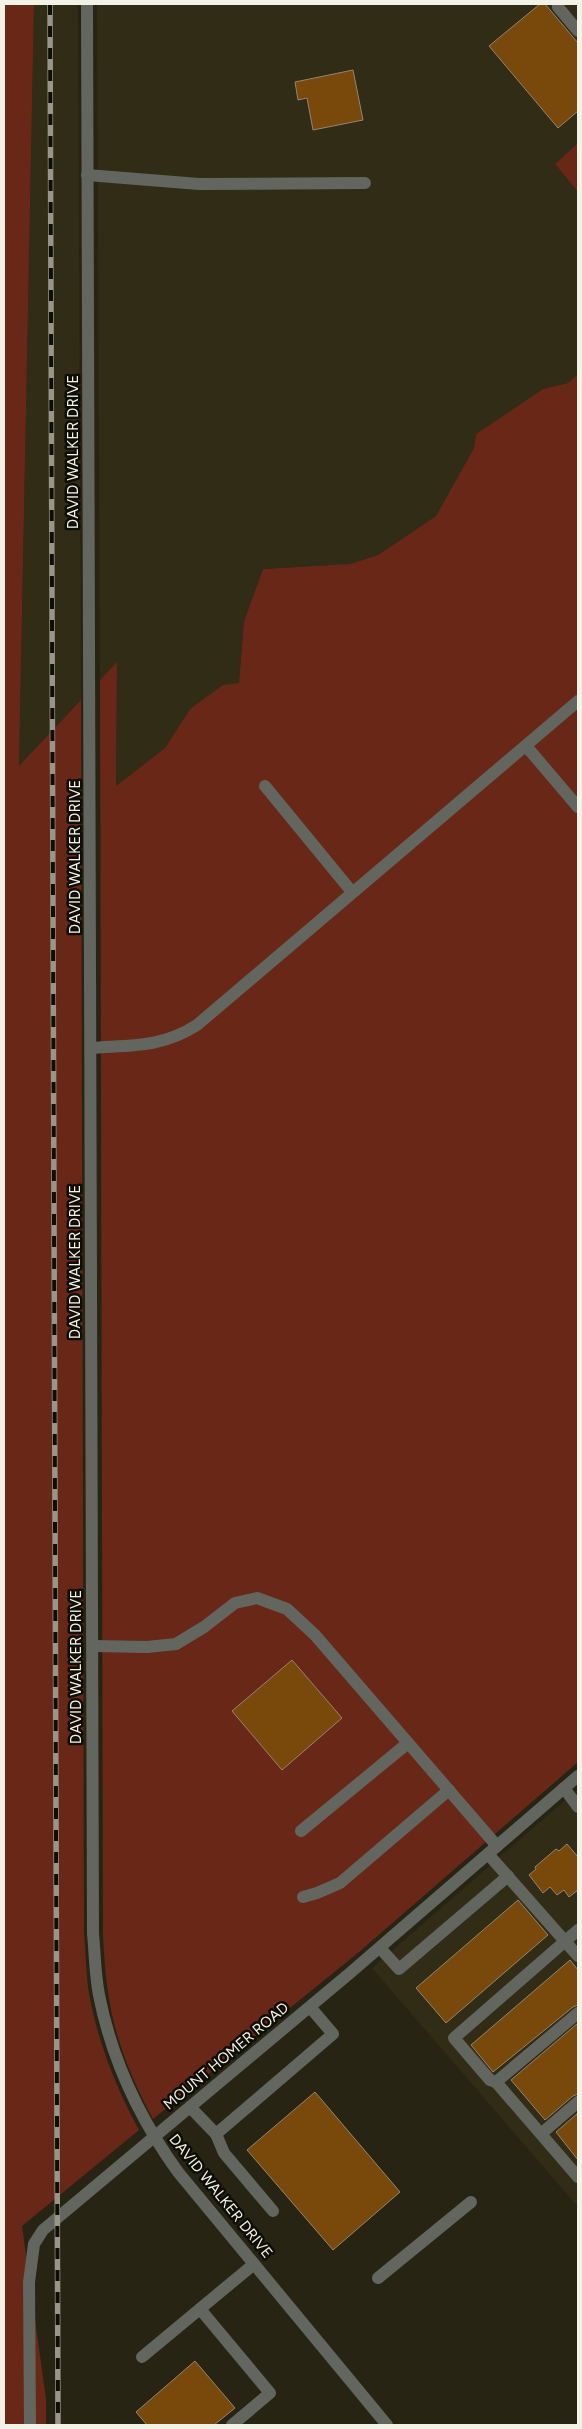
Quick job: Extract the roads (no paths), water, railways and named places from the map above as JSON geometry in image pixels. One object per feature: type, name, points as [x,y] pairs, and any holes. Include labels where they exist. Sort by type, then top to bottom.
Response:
[{"type":"street","name":"DAVID WALKER DRIVE","points":[[88,4],[93,1934],[99,1994],[114,2056],[132,2098],[153,2138],[178,2172],[381,2423]]},
{"type":"street","points":[[558,4],[558,7],[578,31]]},
{"type":"street","points":[[87,175],[199,184],[366,183]]},
{"type":"street","points":[[91,1048],[161,1043],[179,1037],[197,1025],[578,701]]},
{"type":"street","points":[[526,746],[578,807]]},
{"type":"street","points":[[265,786],[352,892]]},
{"type":"street","points":[[93,1646],[147,1647],[176,1644],[204,1627],[235,1603],[257,1598],[287,1609],[315,1635],[449,1790],[493,1850],[508,1876],[578,1956]]},
{"type":"street","points":[[301,1831],[408,1743]]},
{"type":"street","name":"MOUNT HOMER ROAD","points":[[30,2425],[30,2282],[34,2244],[43,2230],[380,1948],[578,1776]]},
{"type":"street","points":[[564,1788],[578,1807]]},
{"type":"street","points":[[303,1896],[317,1893],[340,1883],[449,1790]]},
{"type":"street","points":[[380,1948],[399,1969],[508,1876]]},
{"type":"street","points":[[578,1930],[454,2038],[490,2080],[496,2082],[542,2133],[578,2177]]},
{"type":"street","points":[[216,2134],[333,2034],[310,2007]]},
{"type":"street","points":[[496,2082],[578,2013]]},
{"type":"street","points":[[542,2133],[578,2102]]},
{"type":"street","points":[[190,2107],[216,2134],[224,2154],[273,2211]]},
{"type":"street","points":[[378,2278],[471,2202]]},
{"type":"street","points":[[142,2358],[254,2264]]},
{"type":"street","points":[[200,2309],[270,2393],[232,2425]]},
{"type":"railway","points":[[50,4],[58,2425]]}]
